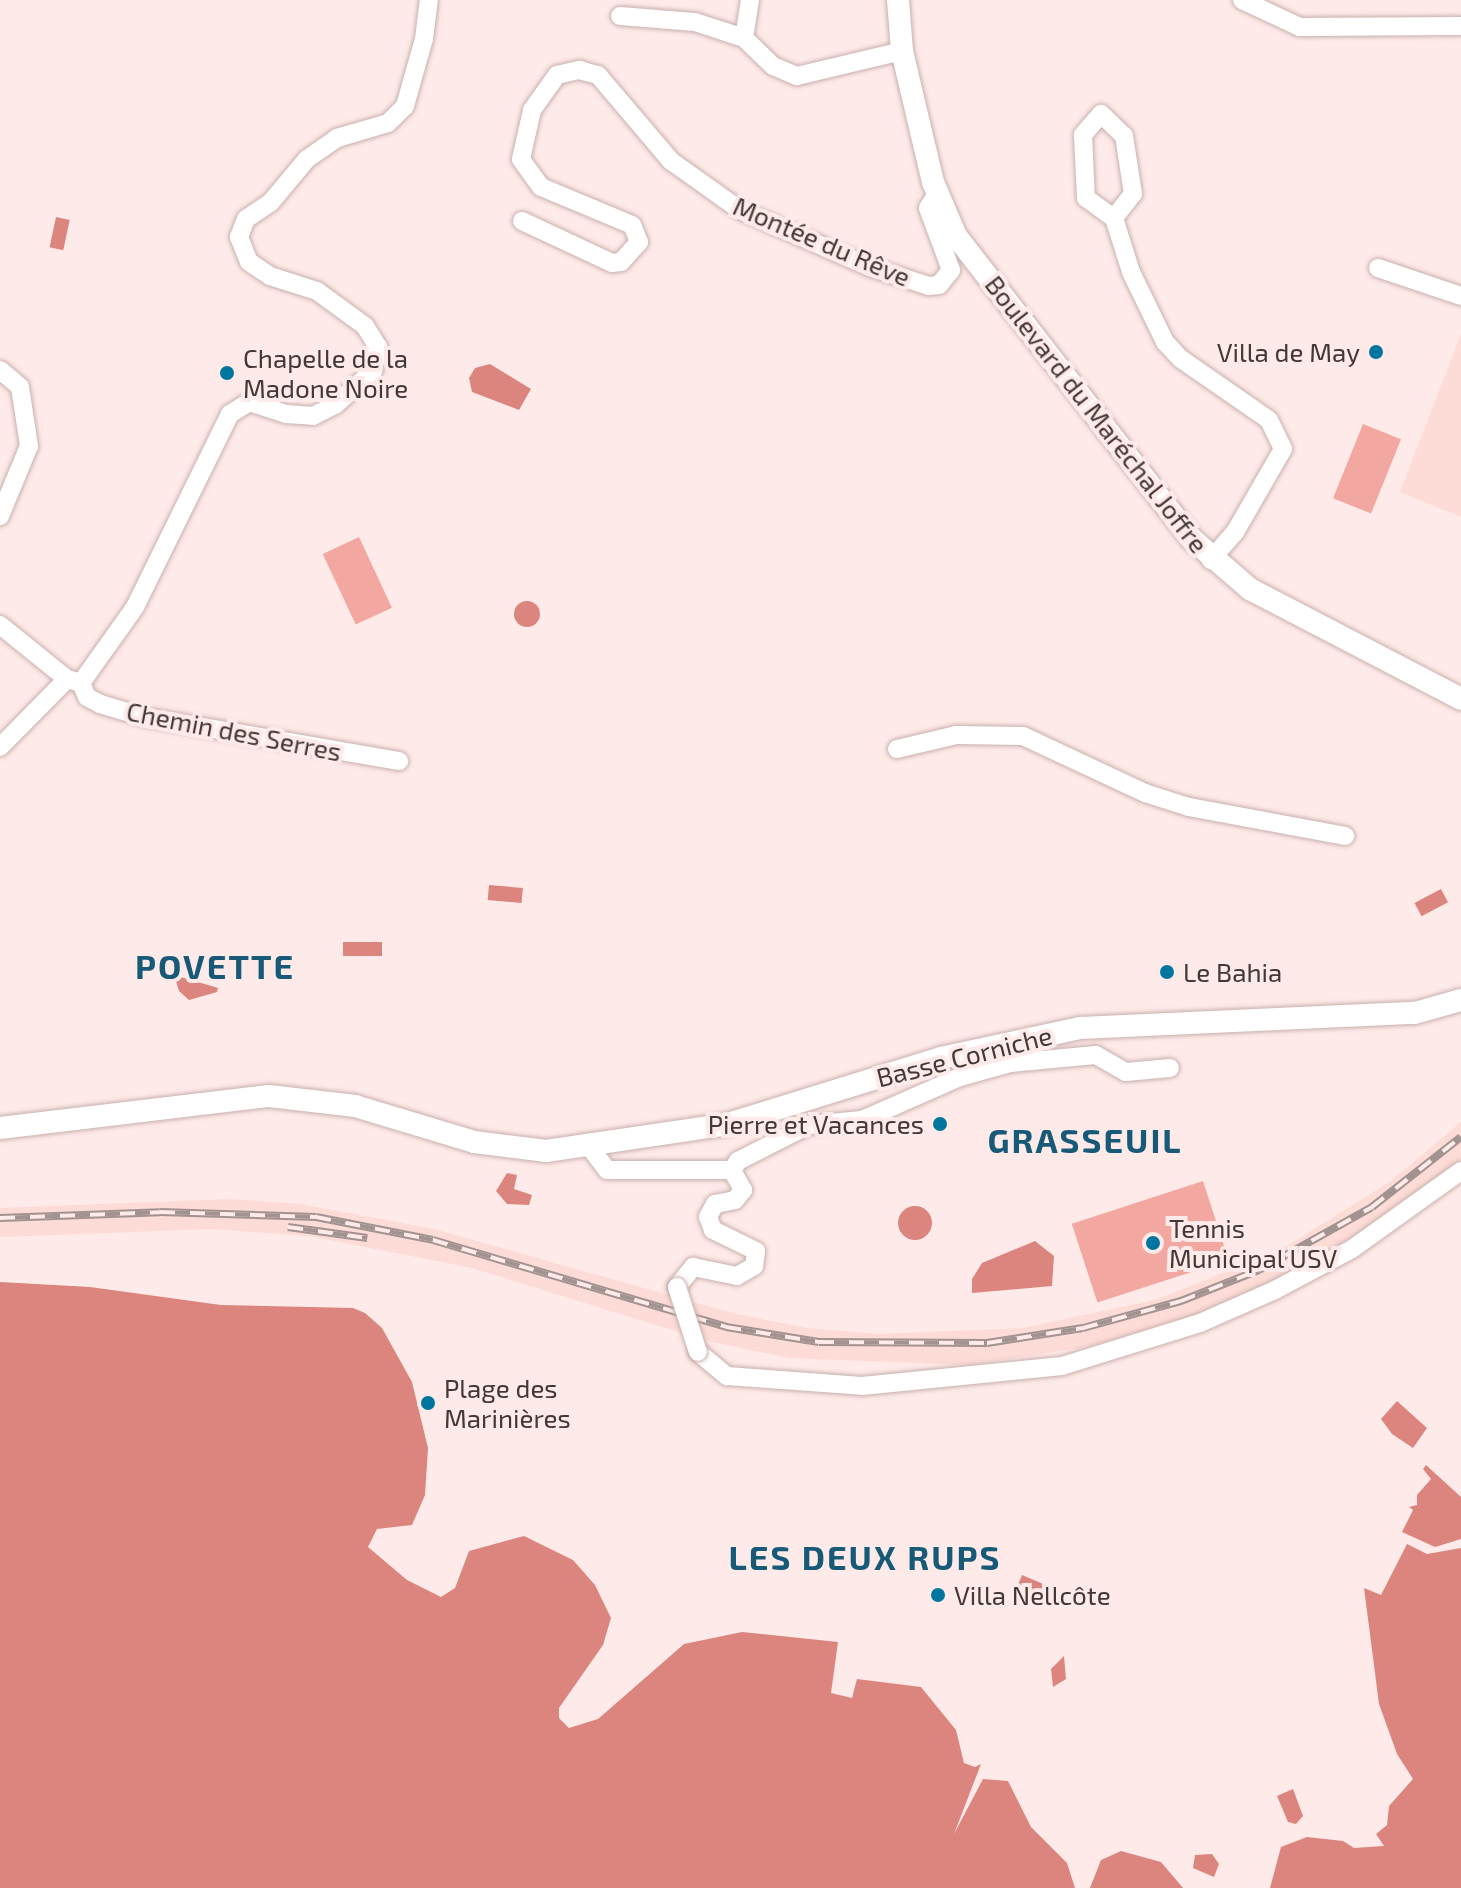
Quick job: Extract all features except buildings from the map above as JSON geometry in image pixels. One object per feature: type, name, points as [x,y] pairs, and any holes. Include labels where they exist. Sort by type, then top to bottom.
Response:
[{"type":"main road","name":"Boulevard du Maréchal Joffre","points":[[898,0],[902,51],[937,194],[956,236],[1211,560],[1262,596],[1461,699]]},
{"type":"main road","name":"Basse Corniche","points":[[0,1128],[269,1096],[355,1106],[474,1142],[524,1151],[589,1146],[728,1124],[941,1058],[1080,1028],[1415,1013],[1461,1000]]},
{"type":"main road","points":[[1415,1013],[1461,1017]]},
{"type":"street","points":[[0,747],[74,681],[135,607],[230,414],[249,402],[286,414],[313,416],[373,371],[378,347],[365,326],[317,291],[270,276],[249,262],[239,237],[246,219],[271,202],[307,159],[337,138],[388,123],[405,106],[429,0]]},
{"type":"street","points":[[744,38],[750,0]]},
{"type":"street","points":[[1242,0],[1300,27],[1461,26]]},
{"type":"street","points":[[620,16],[695,22],[744,38],[773,66],[797,76],[902,51]]},
{"type":"street","name":"Montée du Rêve","points":[[522,221],[612,263],[621,262],[639,242],[632,225],[541,187],[521,159],[532,110],[557,75],[579,70],[598,75],[671,161],[740,210],[870,267],[929,286],[939,285],[951,270],[928,208],[937,194]]},
{"type":"street","points":[[1114,218],[1133,194],[1124,136],[1101,114],[1083,135],[1086,198],[1114,218],[1131,272],[1165,342],[1181,359],[1269,420],[1283,449],[1235,532],[1211,560]]},
{"type":"street","points":[[1378,268],[1461,296]]},
{"type":"street","points":[[0,370],[20,387],[29,436],[27,457],[0,516]]},
{"type":"street","name":"Chemin des Serres","points":[[0,625],[74,681],[87,697],[100,704],[144,717],[399,761]]},
{"type":"street","points":[[897,749],[956,735],[1023,736],[1145,793],[1189,807],[1345,836]]},
{"type":"street","points":[[732,1170],[738,1161],[809,1125],[862,1120],[960,1077],[1010,1063],[1096,1055],[1126,1072],[1170,1068]]},
{"type":"street","points":[[589,1146],[607,1170],[732,1170]]},
{"type":"street","points":[[732,1170],[743,1190],[735,1200],[715,1204],[708,1217],[713,1230],[756,1251],[754,1266],[737,1276],[693,1267],[677,1287],[698,1352],[727,1376],[749,1381],[862,1386],[1062,1366],[1200,1323],[1275,1290],[1352,1249],[1461,1171]]},
{"type":"shaded area","points":[[56,217],[70,220],[63,250],[50,247]]},
{"type":"shaded area","points":[[1461,334],[1461,517],[1400,492]]},
{"type":"shaded area","points":[[490,364],[531,389],[519,410],[472,392],[469,378],[475,368]]},
{"type":"shaded area","points":[[1363,424],[1401,439],[1371,514],[1333,498]]},
{"type":"shaded area","points":[[359,537],[392,608],[356,625],[323,554]]},
{"type":"shaded area","points":[[527,601],[536,605],[540,614],[536,623],[527,627],[518,623],[514,614],[518,605]]},
{"type":"shaded area","points":[[489,885],[523,888],[522,903],[488,900]]},
{"type":"shaded area","points":[[1441,889],[1448,902],[1422,916],[1415,903]]},
{"type":"shaded area","points":[[343,942],[382,942],[382,956],[343,956]]},
{"type":"shaded area","points":[[174,975],[218,988],[217,992],[189,1000],[179,991]]},
{"type":"shaded area","points":[[1461,1122],[1461,1160],[1441,1177],[1385,1218],[1260,1290],[1198,1315],[1087,1347],[969,1365],[789,1358],[708,1341],[472,1268],[310,1236],[212,1229],[0,1237],[0,1208],[232,1199],[300,1204],[434,1229],[736,1314],[807,1328],[879,1334],[1023,1328],[1155,1300],[1279,1251],[1391,1181]]},
{"type":"shaded area","points":[[507,1173],[517,1175],[514,1189],[532,1195],[529,1205],[507,1204],[496,1191]]},
{"type":"shaded area","points":[[1203,1181],[1229,1260],[1097,1303],[1072,1224]]},
{"type":"shaded area","points":[[915,1206],[927,1211],[932,1223],[927,1235],[915,1240],[903,1235],[898,1223],[903,1211]]},
{"type":"shaded area","points":[[1035,1241],[1054,1256],[1052,1286],[972,1293],[972,1279],[982,1263]]},
{"type":"shaded area","points":[[0,1282],[90,1287],[221,1305],[353,1308],[365,1313],[382,1328],[412,1382],[428,1448],[425,1495],[412,1525],[377,1529],[368,1547],[407,1580],[441,1597],[455,1588],[469,1551],[524,1536],[573,1560],[595,1585],[611,1618],[603,1645],[559,1708],[559,1718],[569,1728],[598,1719],[684,1644],[742,1632],[838,1642],[831,1693],[852,1698],[857,1679],[921,1687],[956,1730],[964,1763],[975,1767],[981,1764],[954,1834],[983,1779],[1008,1781],[1031,1827],[1067,1863],[1075,1888],[0,1888]]},
{"type":"shaded area","points":[[1397,1401],[1427,1428],[1413,1448],[1392,1434],[1381,1419]]},
{"type":"shaded area","points":[[1426,1465],[1461,1497],[1461,1539],[1435,1547],[1402,1532],[1413,1510],[1409,1507],[1417,1505],[1417,1495],[1431,1479],[1423,1469]]},
{"type":"shaded area","points":[[1407,1544],[1427,1554],[1461,1548],[1461,1888],[1270,1888],[1281,1847],[1307,1837],[1343,1841],[1354,1848],[1384,1846],[1376,1834],[1387,1825],[1389,1806],[1413,1779],[1397,1754],[1379,1704],[1364,1588],[1381,1595]]},
{"type":"shaded area","points":[[1022,1575],[1062,1592],[1055,1607],[1015,1591]]},
{"type":"shaded area","points":[[1064,1656],[1066,1679],[1053,1687],[1051,1669]]},
{"type":"shaded area","points":[[1293,1789],[1303,1816],[1296,1824],[1288,1822],[1277,1796]]},
{"type":"shaded area","points":[[1121,1851],[1161,1862],[1183,1888],[1090,1888],[1101,1860]]},
{"type":"shaded area","points":[[1212,1854],[1219,1864],[1214,1877],[1193,1868],[1195,1855]]},
{"type":"railway","points":[[0,1218],[160,1212],[316,1217],[433,1240],[726,1327],[819,1342],[987,1343],[1083,1328],[1181,1301],[1259,1270],[1372,1207],[1461,1137]]},
{"type":"railway","points":[[288,1227],[367,1238]]},
{"type":"place","name":"Villa de May","points":[[1376,352]]},
{"type":"place","name":"Chapelle de la Madone Noire","points":[[227,373]]},
{"type":"place","name":"Le Bahia","points":[[1167,972]]},
{"type":"place","name":"Pierre et Vacances","points":[[940,1124]]},
{"type":"place","name":"Tennis Municipal USV","points":[[1153,1243]]},
{"type":"place","name":"Plage des Marinières","points":[[428,1403]]},
{"type":"place","name":"Villa Nellcôte","points":[[938,1595]]},
{"type":"district","name":"POVETTE","points":[[215,966]]},
{"type":"district","name":"GRASSEUIL","points":[[1085,1140]]},
{"type":"district","name":"LES DEUX RUPS","points":[[865,1557]]}]
